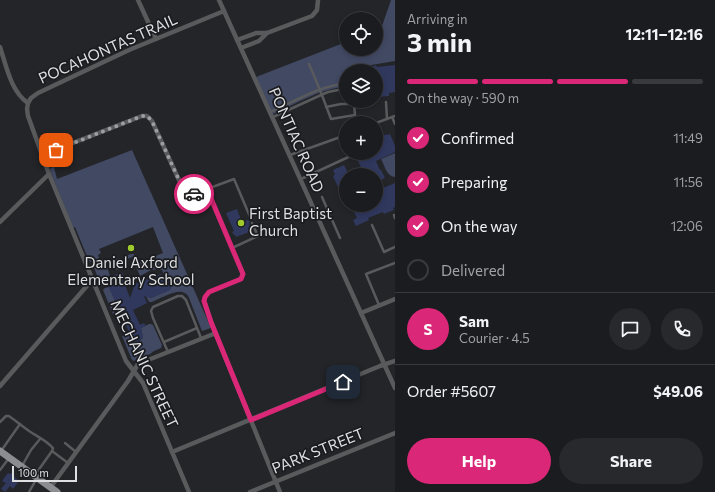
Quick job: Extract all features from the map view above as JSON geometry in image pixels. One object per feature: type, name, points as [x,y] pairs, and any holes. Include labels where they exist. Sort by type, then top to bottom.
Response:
[{"type":"main road","points":[[1,451],[54,490]]},
{"type":"street","points":[[138,0],[156,39]]},
{"type":"street","name":"PONTIAC ROAD","points":[[219,0],[395,388]]},
{"type":"street","points":[[237,40],[256,33],[266,33],[312,16],[317,10],[318,0]]},
{"type":"street","name":"POCAHONTAS TRAIL","points":[[28,103],[38,93],[156,39],[224,11]]},
{"type":"street","points":[[241,48],[258,41],[266,33]]},
{"type":"street","points":[[0,47],[16,91],[22,99],[28,103]]},
{"type":"street","name":"MECHANIC STREET","points":[[28,103],[28,116],[42,155],[92,280],[126,361],[143,383],[189,492]]},
{"type":"street","points":[[42,155],[142,116],[146,116],[152,121],[184,191],[191,195]]},
{"type":"street","points":[[0,222],[49,174]]},
{"type":"street","points":[[0,386],[92,280]]},
{"type":"street","points":[[361,313],[395,299]]},
{"type":"street","points":[[204,301],[280,492]]},
{"type":"street","points":[[54,490],[68,463],[128,381],[138,364],[216,333]]},
{"type":"street","points":[[172,452],[395,361]]},
{"type":"street","name":"PARK STREET","points":[[250,492],[395,433]]},
{"type":"lane","points":[[309,64],[320,90],[326,108],[331,119],[355,115],[354,104],[341,104],[326,108]]},
{"type":"lane","points":[[270,112],[328,86],[339,85]]},
{"type":"lane","points":[[272,118],[328,92],[339,90]]},
{"type":"lane","points":[[386,102],[387,119]]},
{"type":"lane","points":[[383,120],[393,116],[395,124]]},
{"type":"lane","points":[[290,156],[339,138]]},
{"type":"lane","points":[[300,179],[342,160]]},
{"type":"lane","points":[[191,195],[234,179],[251,219]]},
{"type":"lane","points":[[204,301],[209,292],[238,281],[243,274],[207,189]]},
{"type":"lane","points":[[322,197],[340,238]]},
{"type":"lane","points":[[232,248],[258,236],[252,223]]},
{"type":"lane","points":[[372,225],[384,252],[395,247]]},
{"type":"lane","points":[[379,305],[366,274],[395,263]]},
{"type":"lane","points":[[168,352],[151,311],[153,307],[178,296],[182,296],[186,300],[202,339]]},
{"type":"lane","points":[[164,342],[197,328]]},
{"type":"lane","points":[[0,422],[6,416],[9,416],[41,439],[45,440],[53,448],[29,492]]},
{"type":"lane","points":[[1,451],[20,424]]},
{"type":"lane","points":[[22,467],[32,450],[41,439]]},
{"type":"lane","points":[[65,443],[76,452]]},
{"type":"lane","points":[[52,451],[68,463]]},
{"type":"lane","points":[[0,470],[9,457]]},
{"type":"shaded area","points":[[391,0],[395,0],[395,61],[377,64],[339,64],[339,88],[318,93],[273,114],[256,77],[339,45],[339,56],[383,56],[383,23]]},
{"type":"shaded area","points":[[132,150],[211,328],[202,331],[189,297],[185,293],[175,292],[149,302],[146,296],[151,298],[169,290],[171,286],[162,270],[152,270],[150,264],[152,263],[151,259],[148,259],[163,253],[153,227],[99,249],[101,253],[98,255],[100,260],[103,259],[105,262],[120,258],[123,266],[119,269],[114,269],[112,262],[106,264],[110,276],[105,278],[108,285],[105,286],[101,286],[92,262],[89,261],[75,227],[73,228],[50,170],[51,168],[54,167],[57,179]]},
{"type":"shaded area","points":[[395,153],[395,177],[390,175],[386,170],[381,160]]},
{"type":"shaded area","points":[[134,254],[137,263],[147,260],[151,270],[140,276],[134,259],[132,257],[127,259],[125,256]]},
{"type":"shaded area","points":[[109,287],[121,313],[116,315],[113,314],[103,290]]},
{"type":"shaded area","points":[[149,324],[153,325],[162,345],[161,348],[134,361],[132,360],[122,336],[129,333],[135,341],[139,341],[143,338],[141,328]]},
{"type":"building","points":[[395,65],[395,92],[389,93],[389,96],[383,96],[383,66]]},
{"type":"building","points":[[390,134],[395,146],[395,152],[383,158],[383,136]]},
{"type":"building","points":[[358,160],[378,160],[376,161],[379,168],[362,168]]},
{"type":"building","points":[[344,165],[346,168],[339,168],[339,189],[333,176],[335,175],[333,170]]},
{"type":"building","points":[[395,183],[394,210],[384,214],[383,188]]},
{"type":"building","name":"First Baptist Church","points":[[237,209],[242,222],[248,220],[250,221],[249,224],[252,231],[236,237],[232,232],[234,231],[226,213]]},
{"type":"building","points":[[354,212],[383,212],[368,218],[369,220],[356,226],[353,220],[357,218]]},
{"type":"building","points":[[122,272],[127,284],[125,285],[130,298],[135,284],[161,274],[163,279],[169,280],[171,284],[170,290],[151,298],[144,296],[147,303],[133,310],[140,325],[144,323],[146,326],[141,328],[143,338],[137,341],[135,341],[129,332],[105,279]]},
{"type":"building","points":[[8,473],[11,473],[19,481],[13,489],[10,486],[5,492],[1,489],[6,483],[2,481]]},
{"type":"way so far","points":[[56,150],[144,115],[152,121],[185,193],[188,195],[194,194]]},
{"type":"place","name":"First Baptist Church","points":[[241,223]]},
{"type":"place","name":"Daniel Axford Elementary School","points":[[131,248]]},
{"type":"route","points":[[194,194],[207,189],[243,274],[241,279],[209,292],[204,301],[211,322],[251,420],[343,382]]}]
